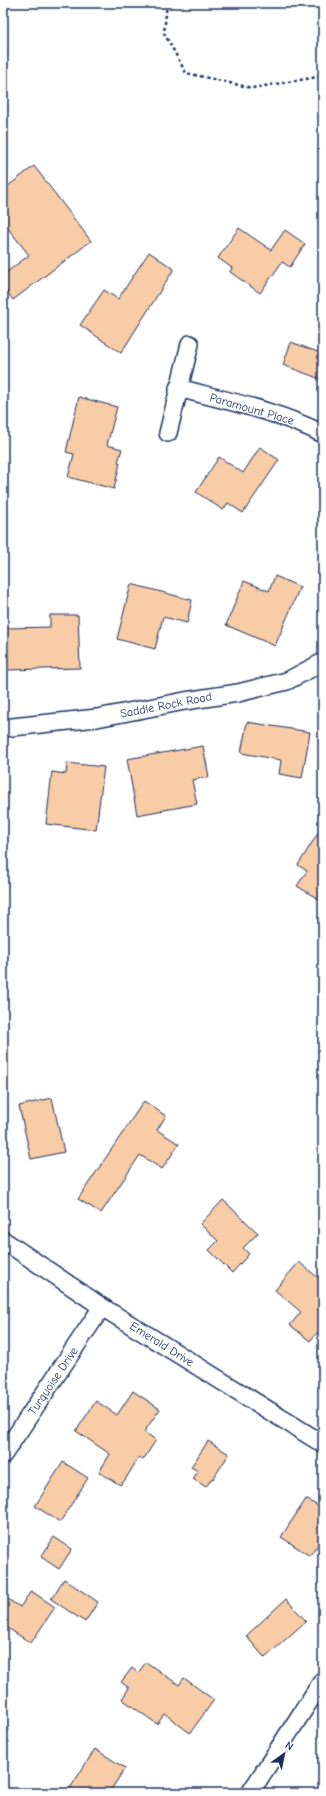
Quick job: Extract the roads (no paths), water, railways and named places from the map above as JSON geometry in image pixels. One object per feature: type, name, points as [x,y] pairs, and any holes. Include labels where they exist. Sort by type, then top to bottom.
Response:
[{"type":"street","points":[[168,433],[190,344]]},
{"type":"street","name":"Paramount Place","points":[[178,388],[277,414],[323,434]]},
{"type":"street","name":"Saddle Rock Road","points":[[3,728],[97,718],[185,701],[238,693],[287,681],[323,662]]},
{"type":"street","name":"Emerald Drive","points":[[3,1240],[102,1307],[323,1444]]},
{"type":"street","name":"Turquoise Drive","points":[[3,1455],[102,1307]]},
{"type":"street","points":[[250,1793],[323,1680]]}]
